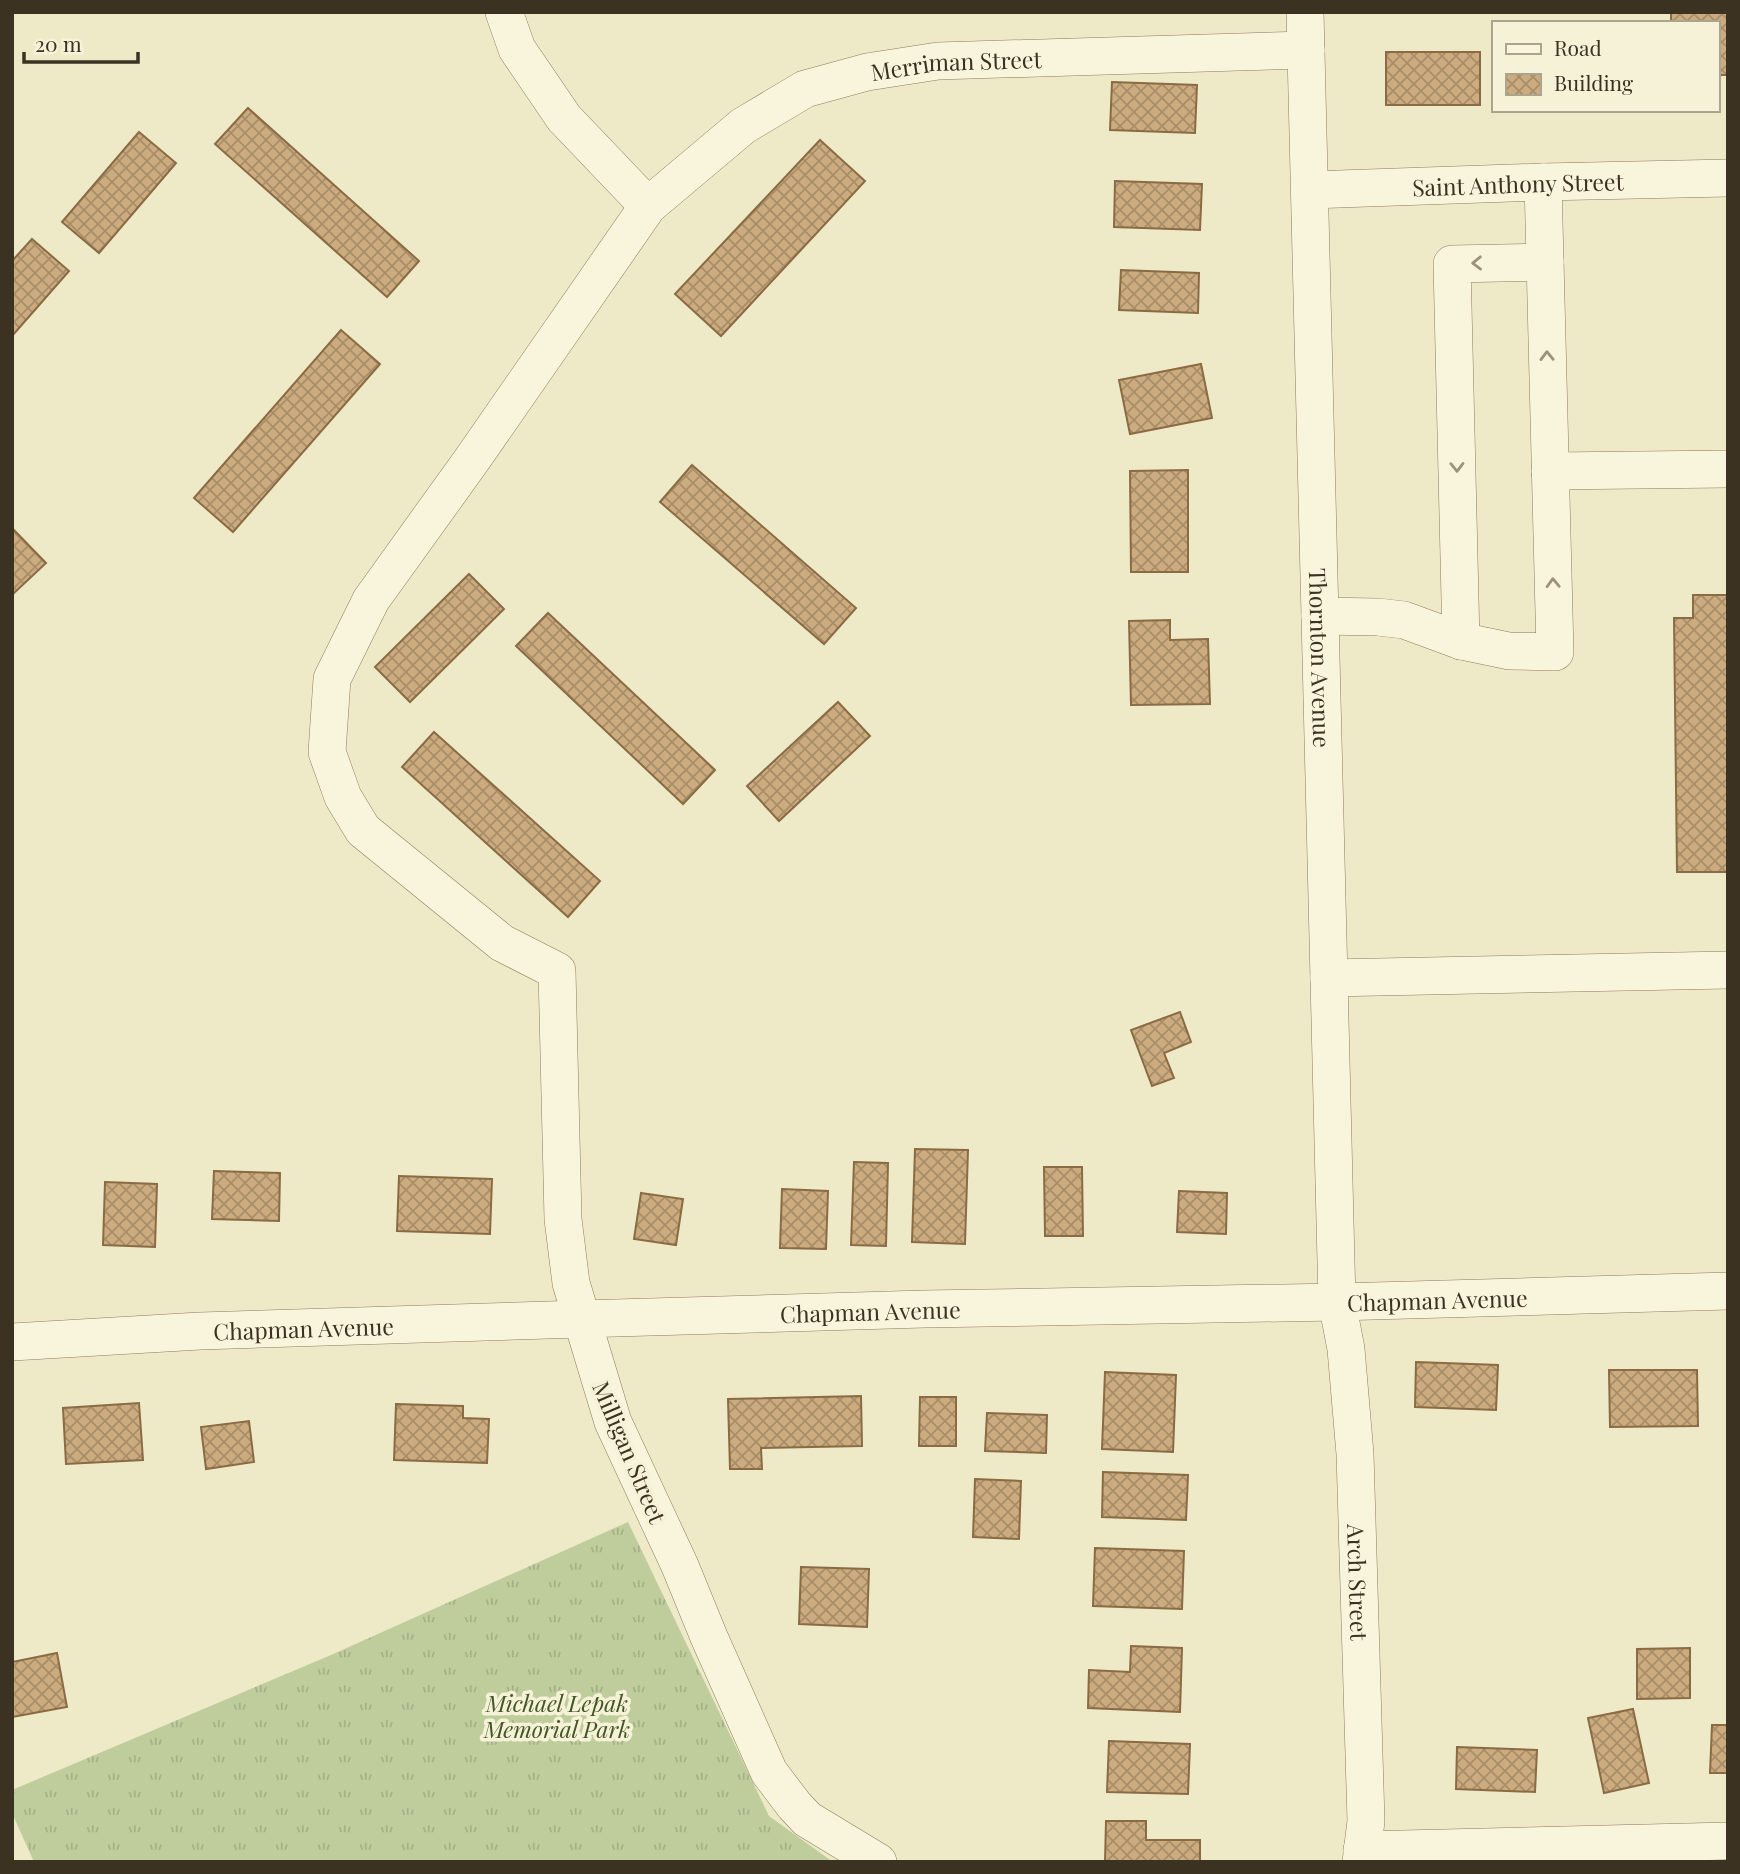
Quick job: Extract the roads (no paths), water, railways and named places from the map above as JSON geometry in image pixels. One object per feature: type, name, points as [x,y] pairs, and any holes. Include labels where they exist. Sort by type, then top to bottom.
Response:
[{"type":"street","points":[[504,12],[517,49],[564,118],[648,206]]},
{"type":"street","name":"Thornton Avenue","points":[[1305,12],[1337,1302]]},
{"type":"street","name":"Merriman Street","points":[[558,971],[502,943],[363,830],[343,797],[327,752],[332,679],[371,600],[648,206],[743,125],[805,89],[867,72],[939,61],[1306,50]]},
{"type":"street","name":"Saint Anthony Street","points":[[1310,190],[1728,178]]},
{"type":"street","points":[[1320,616],[1404,620],[1461,642],[1509,651],[1555,652],[1542,182]]},
{"type":"street","points":[[1461,642],[1452,264],[1545,262]]},
{"type":"street","points":[[1550,471],[1728,469]]},
{"type":"street","points":[[1329,978],[1728,970]]},
{"type":"street","name":"Milligan Street","points":[[558,971],[563,1219],[571,1283],[613,1422],[680,1566],[769,1772],[807,1819],[878,1862]]},
{"type":"street","name":"Chapman Avenue","points":[[12,1342],[200,1331],[580,1319],[923,1309],[1337,1302],[1728,1290]]},
{"type":"street","name":"Arch Street","points":[[1337,1302],[1346,1349],[1355,1454],[1366,1821],[1362,1856]]},
{"type":"street","points":[[1362,1856],[1728,1841]]},
{"type":"park label","name":"Michael Lepak Memorial Park","points":[[557,1715]]}]
